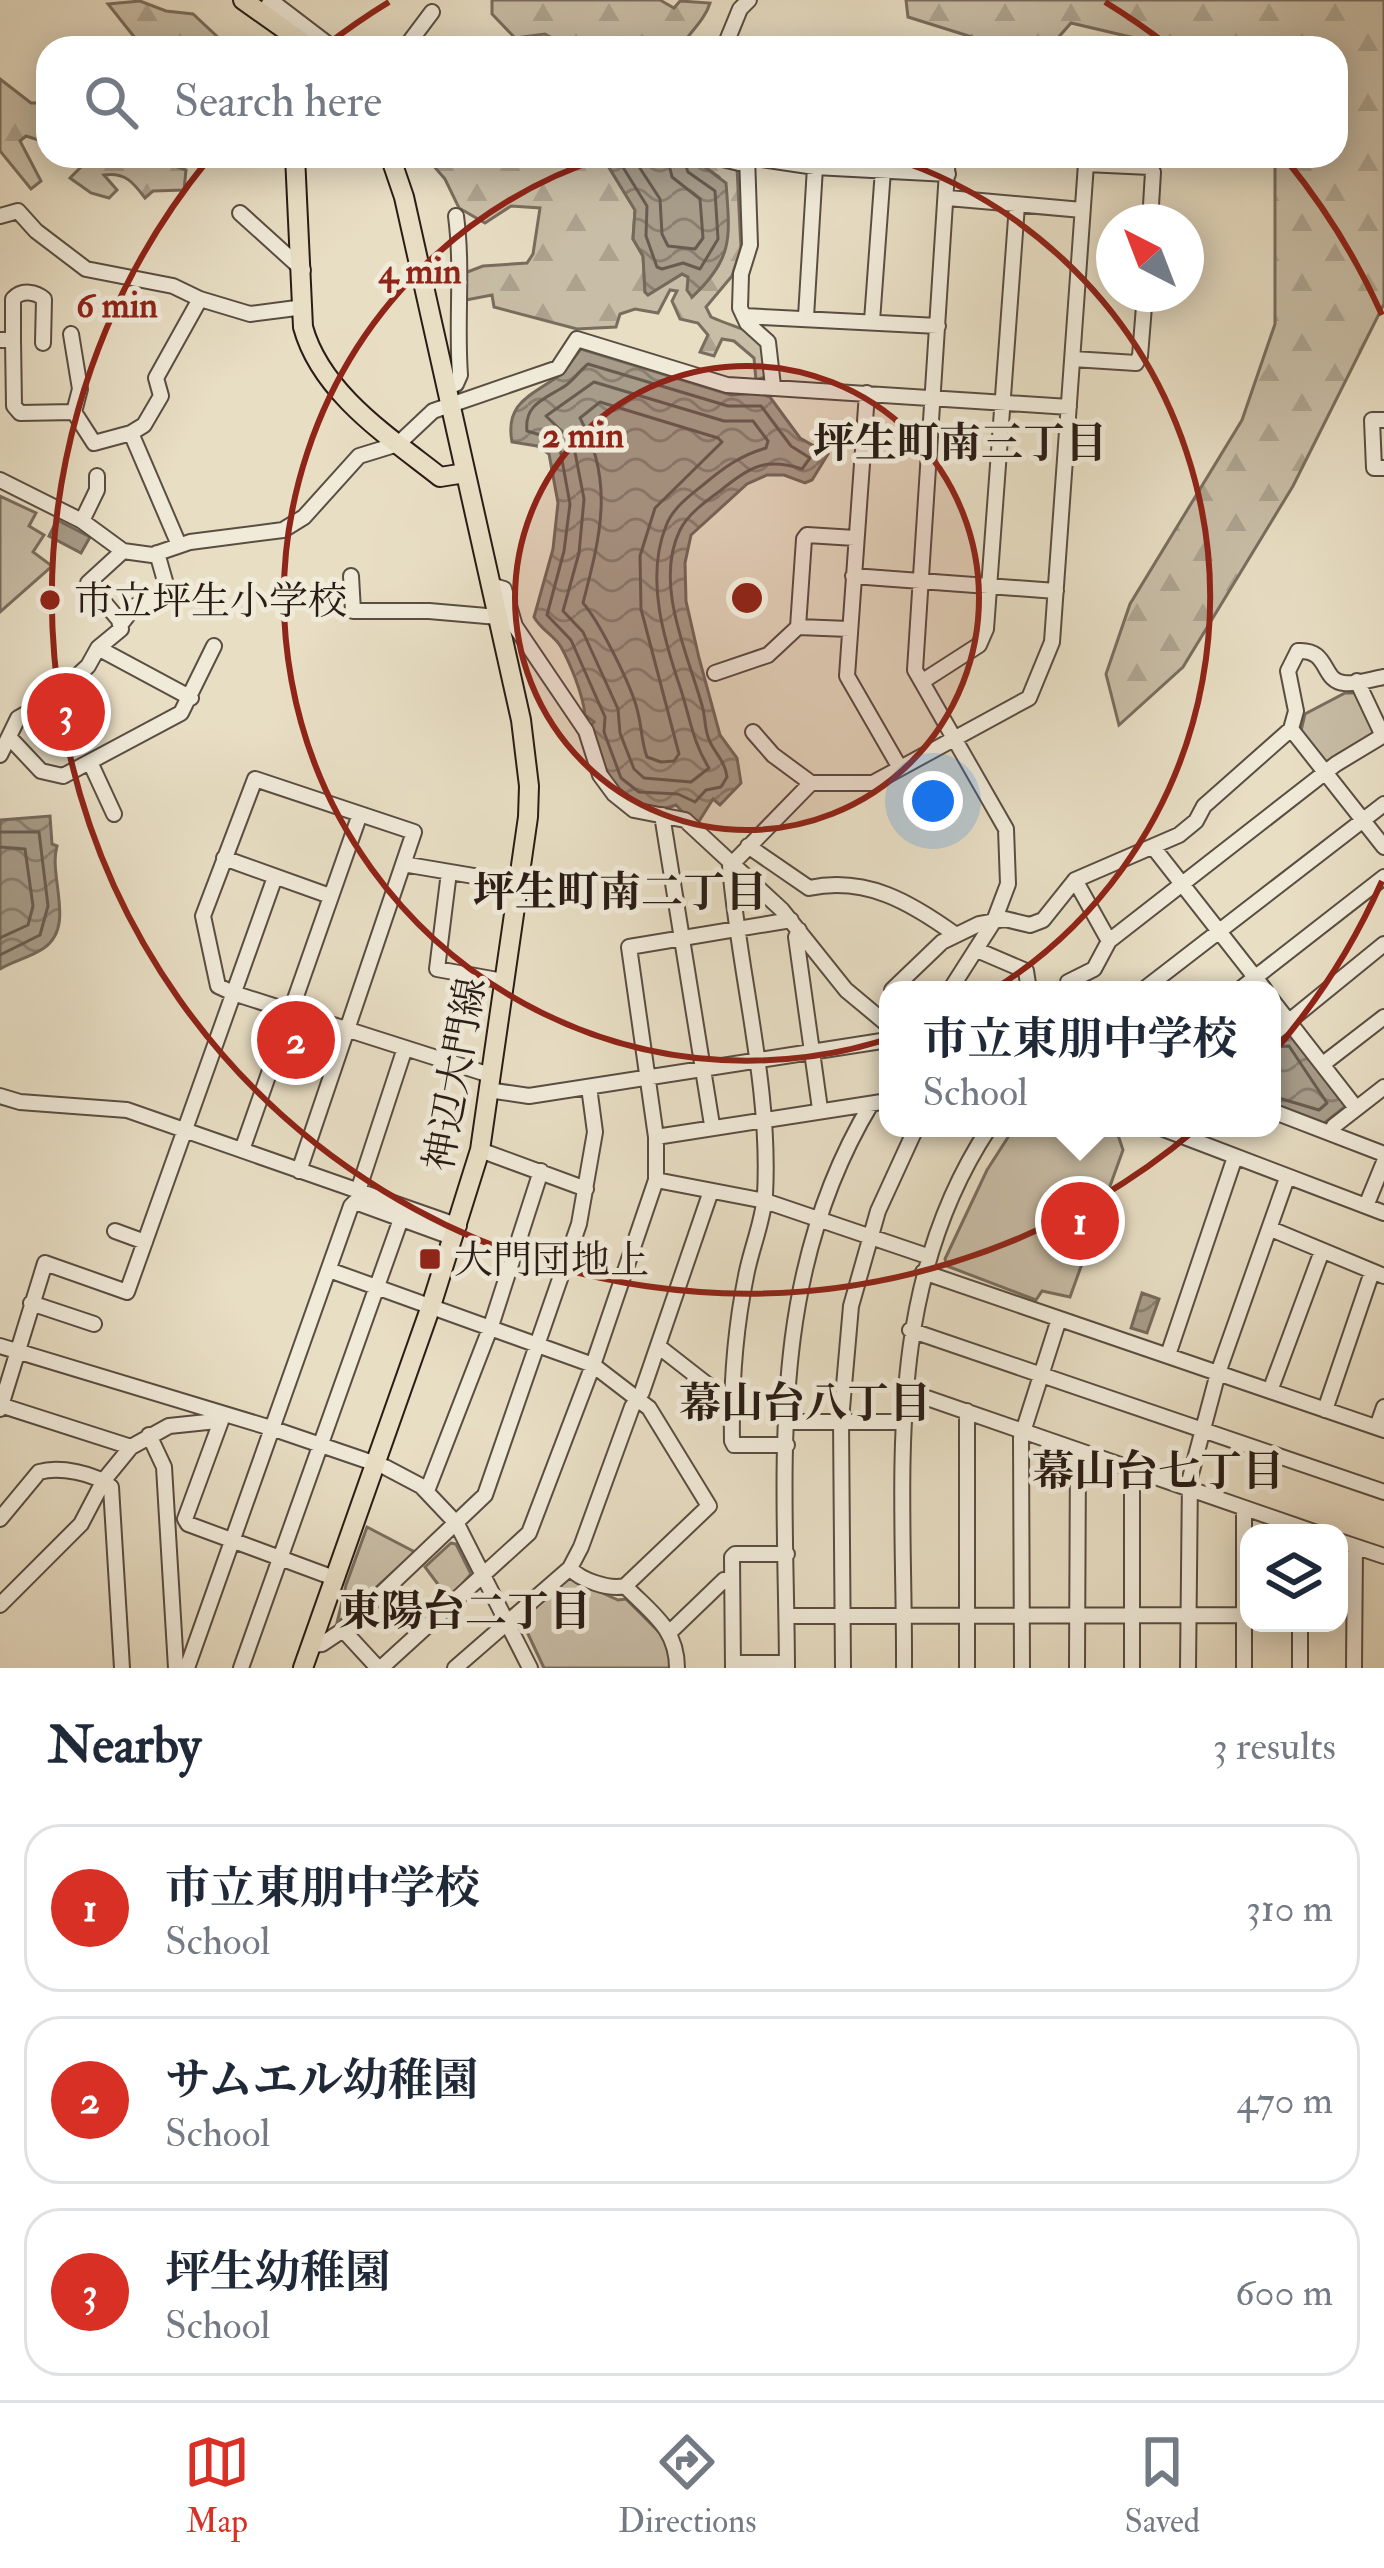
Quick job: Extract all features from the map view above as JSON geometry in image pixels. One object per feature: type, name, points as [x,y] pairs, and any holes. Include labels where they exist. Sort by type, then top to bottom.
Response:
[{"type":"main road","points":[[252,4],[292,36]]},
{"type":"main road","points":[[296,168],[305,334],[320,368],[337,389],[440,477],[465,472]]},
{"type":"main road","name":"神辺大門線","points":[[303,1668],[457,1232],[480,1150],[521,884],[529,786],[521,720],[394,168]]},
{"type":"street","points":[[729,36],[748,0]]},
{"type":"street","points":[[252,4],[278,5],[318,36]]},
{"type":"street","points":[[414,36],[432,12]]},
{"type":"street","points":[[747,168],[750,245],[741,274],[740,308],[768,343],[773,386]]},
{"type":"street","points":[[806,316],[815,168]]},
{"type":"street","points":[[849,168],[948,174]]},
{"type":"street","points":[[948,168],[915,670],[1006,829],[1008,884],[994,921],[958,981]]},
{"type":"street","points":[[753,732],[773,755],[812,783],[867,785],[1029,698],[1052,642],[1086,168]]},
{"type":"street","points":[[1151,168],[1151,204]]},
{"type":"street","points":[[872,321],[883,170]]},
{"type":"street","points":[[948,198],[1082,210]]},
{"type":"street","points":[[922,681],[980,645],[986,629],[1017,205]]},
{"type":"street","points":[[0,216],[18,211],[86,269],[173,286],[250,314],[304,307]]},
{"type":"street","points":[[241,214],[303,270]]},
{"type":"street","points":[[446,386],[456,384],[460,375],[456,216]]},
{"type":"street","points":[[43,343],[44,299],[38,293],[24,293],[13,299],[6,340],[14,406],[20,413],[74,412]]},
{"type":"street","points":[[71,334],[80,389],[74,412],[94,443],[144,425],[161,396],[156,377],[200,299]]},
{"type":"street","points":[[1073,358],[1136,363],[1144,312]]},
{"type":"street","points":[[744,316],[938,326]]},
{"type":"street","points":[[0,480],[82,521],[123,551],[157,553],[179,545],[283,530],[304,517],[359,456],[398,444],[433,411],[558,368],[577,339],[711,382],[753,389],[773,386],[1069,407]]},
{"type":"street","points":[[867,393],[847,676],[900,768]]},
{"type":"street","points":[[1384,420],[1372,420],[1374,468],[1384,468]]},
{"type":"street","points":[[131,433],[179,545]]},
{"type":"street","points":[[82,521],[97,490],[98,476]]},
{"type":"street","points":[[715,673],[768,655],[798,626],[808,535],[855,538]]},
{"type":"street","points":[[122,624],[88,583],[123,551]]},
{"type":"street","points":[[0,755],[18,718],[52,699],[88,666],[135,606],[169,596],[157,553]]},
{"type":"street","points":[[351,575],[353,611],[498,616]]},
{"type":"street","points":[[853,576],[1056,591]]},
{"type":"street","points":[[491,585],[504,589],[515,626],[586,731],[600,775],[614,794],[634,810],[685,820],[795,925],[846,989],[879,1018]]},
{"type":"street","points":[[798,626],[849,629]]},
{"type":"street","points":[[9,737],[50,776],[63,776],[181,713],[214,646]]},
{"type":"street","points":[[98,648],[191,698]]},
{"type":"street","points":[[901,981],[924,956],[956,934],[979,923],[1005,919],[1030,925],[1043,920],[1075,880],[1153,847],[1192,824],[1204,806],[1291,729],[1296,711],[1288,671],[1298,651],[1319,656],[1335,681],[1384,677]]},
{"type":"street","points":[[1070,981],[1094,969],[1109,941],[1325,773],[1383,735],[1357,681]]},
{"type":"street","points":[[1291,729],[1384,847]]},
{"type":"street","points":[[90,762],[114,814]]},
{"type":"street","points":[[299,1171],[347,1029],[404,864],[414,832],[255,779],[203,916],[214,977],[218,986],[233,993],[347,1029],[405,1048],[530,1096],[879,1041]]},
{"type":"street","points":[[787,1445],[734,1444],[731,1403],[746,1274],[765,1201],[766,1118],[730,866],[812,783]]},
{"type":"street","points":[[1155,981],[1384,804]]},
{"type":"street","points":[[242,1150],[360,814]]},
{"type":"street","points":[[662,815],[712,1125]]},
{"type":"street","points":[[748,845],[809,888],[871,886],[956,934]]},
{"type":"street","points":[[1153,847],[1258,981]]},
{"type":"street","points":[[224,858],[330,896]]},
{"type":"street","points":[[404,864],[521,884]]},
{"type":"street","points":[[448,872],[436,969],[503,981]]},
{"type":"street","points":[[130,1447],[0,1407],[46,1263],[127,1292],[275,877]]},
{"type":"street","points":[[1263,981],[1384,877]]},
{"type":"street","points":[[1075,880],[1109,941]]},
{"type":"street","points":[[343,1630],[380,1668],[533,1525],[656,1180],[656,1137],[629,947],[795,925]]},
{"type":"street","points":[[795,925],[820,1109]]},
{"type":"street","points":[[1281,1028],[1384,944]]},
{"type":"street","points":[[977,950],[1026,971],[1028,981]]},
{"type":"street","points":[[874,1014],[879,1007]]},
{"type":"street","points":[[1281,1011],[1356,1108]]},
{"type":"street","points":[[1323,1064],[1384,1017]]},
{"type":"street","points":[[358,1191],[405,1048]]},
{"type":"street","points":[[311,1645],[322,1644],[343,1630],[485,1495],[579,1224],[595,1132],[589,1087]]},
{"type":"street","points":[[1331,1133],[1384,1087]]},
{"type":"street","points":[[0,1096],[20,1102],[127,1110],[358,1191],[457,1232]]},
{"type":"street","points":[[656,1137],[879,1103]]},
{"type":"street","points":[[787,1553],[734,1554],[733,1665],[787,1665],[788,1616],[787,1422],[798,1285],[835,1170],[872,1104]]},
{"type":"street","points":[[1281,1114],[1384,1158],[1366,1207]]},
{"type":"street","points":[[843,1668],[841,1420],[851,1306],[869,1237],[912,1137]]},
{"type":"street","points":[[904,1668],[903,1422],[910,1330],[925,1264],[964,1166],[982,1137]]},
{"type":"street","points":[[1197,1137],[1286,1178],[1384,1214]]},
{"type":"street","points":[[480,1150],[586,1189]]},
{"type":"street","points":[[1168,1355],[1235,1157]]},
{"type":"street","points":[[428,1491],[491,1326],[541,1172]]},
{"type":"street","points":[[1188,1668],[1188,1490],[1218,1373],[1286,1178]]},
{"type":"street","points":[[656,1180],[765,1201],[869,1237],[1059,1319],[1380,1429],[1384,1407]]},
{"type":"street","points":[[455,1668],[570,1568],[658,1346],[711,1191]]},
{"type":"street","points":[[187,1668],[355,1202],[457,1232]]},
{"type":"street","points":[[241,1668],[401,1219]]},
{"type":"street","points":[[1271,1229],[1378,1274],[1325,1410]]},
{"type":"street","points":[[116,1231],[145,1242]]},
{"type":"street","points":[[1270,1391],[1322,1251]]},
{"type":"street","points":[[329,1270],[593,1365],[649,1408],[710,1506],[625,1586],[576,1575],[570,1568]]},
{"type":"street","points":[[31,1303],[94,1324]]},
{"type":"street","points":[[1022,1668],[1022,1430],[1059,1319]]},
{"type":"street","points":[[910,1330],[1384,1492]]},
{"type":"street","points":[[0,1346],[272,1428],[374,1463],[428,1491],[457,1524],[530,1668]]},
{"type":"street","points":[[658,1346],[731,1403]]},
{"type":"street","points":[[904,1390],[1284,1524]]},
{"type":"street","points":[[967,1411],[967,1668]]},
{"type":"street","points":[[221,1421],[185,1520],[231,1542],[334,1578]]},
{"type":"street","points":[[0,1605],[81,1524],[104,1480],[130,1447],[187,1422],[247,1423]]},
{"type":"street","points":[[787,1422],[903,1422]]},
{"type":"street","points":[[149,1435],[164,1467],[176,1668]]},
{"type":"street","points":[[1077,1668],[1078,1450]]},
{"type":"street","points":[[0,1519],[39,1472],[48,1468],[104,1480],[111,1486],[122,1668]]},
{"type":"street","points":[[1132,1469],[1132,1668]]},
{"type":"street","points":[[1244,1508],[1244,1524]]},
{"type":"street","points":[[1348,1544],[1384,1556]]},
{"type":"street","points":[[1354,1668],[1355,1546]]},
{"type":"street","points":[[670,1632],[724,1580],[732,1579]]},
{"type":"street","points":[[625,1586],[670,1632],[677,1645],[677,1668]]},
{"type":"street","points":[[788,1616],[1240,1615]]},
{"type":"street","points":[[1244,1668],[1245,1632]]},
{"type":"street","points":[[1300,1632],[1300,1668]]},
{"type":"green space","points":[[492,0],[660,0],[674,8],[680,1],[710,3],[689,36],[513,36],[492,14]]},
{"type":"green space","points":[[906,0],[1384,0],[1384,304],[1293,486],[1183,667],[1119,725],[1106,674],[1130,604],[1242,420],[1275,324],[1275,168],[1348,168],[1348,36],[1126,36],[1071,23],[1060,36],[969,36],[908,17]]},
{"type":"green space","points":[[140,1],[193,14],[217,36],[133,36],[108,4]]},
{"type":"green space","points":[[0,79],[36,103],[36,139],[26,136],[20,141],[41,181],[31,189],[0,151]]},
{"type":"green space","points":[[80,168],[186,170],[184,190],[153,191],[145,198],[118,175],[104,175],[117,190],[109,198],[91,193],[70,178]]},
{"type":"green space","points":[[435,168],[609,168],[635,210],[633,239],[643,256],[645,292],[682,274],[689,277],[692,297],[717,268],[726,242],[719,177],[707,168],[737,168],[741,248],[732,276],[706,307],[711,317],[754,335],[764,349],[768,376],[756,380],[754,358],[734,341],[722,339],[714,356],[700,352],[708,335],[698,323],[680,319],[672,301],[677,291],[670,290],[658,313],[635,309],[620,314],[616,327],[577,329],[494,307],[492,295],[466,300],[462,274],[483,266],[527,263],[533,254],[540,208],[511,206],[485,223],[459,208]]},
{"type":"green space","points":[[0,496],[36,513],[29,526],[44,535],[33,552],[52,566],[0,612]]},
{"type":"green space","points":[[1345,693],[1356,693],[1374,734],[1324,763],[1301,731],[1305,714]]},
{"type":"green space","points":[[1008,1137],[1119,1137],[1123,1150],[1070,1297],[1042,1291],[1036,1300],[947,1266],[945,1259],[987,1170]]},
{"type":"green space","points":[[367,1527],[415,1552],[337,1623],[346,1585]]},
{"type":"green space","points":[[451,1543],[456,1544],[471,1574],[449,1599],[425,1567]]},
{"type":"green space","points":[[567,1577],[618,1600],[626,1599],[668,1641],[670,1668],[544,1668],[521,1619]]},
{"type":"water","points":[[609,168],[706,168],[726,183],[726,246],[716,270],[692,297],[688,277],[682,274],[648,295],[645,292],[643,256],[633,239],[635,210]]},
{"type":"water","points":[[581,349],[731,395],[770,397],[800,438],[828,454],[812,480],[805,483],[767,475],[747,484],[691,535],[685,563],[686,601],[720,735],[737,758],[741,783],[720,805],[713,799],[696,826],[676,805],[641,807],[617,788],[601,758],[590,726],[594,722],[585,715],[565,654],[534,617],[553,549],[558,503],[549,454],[537,446],[512,442],[513,416],[524,400],[561,374]]},
{"type":"water","points":[[57,520],[90,537],[81,553],[49,536]]},
{"type":"water","points":[[50,816],[52,844],[57,846],[58,927],[44,948],[0,969],[0,820]]},
{"type":"water","points":[[1289,1025],[1346,1106],[1323,1124],[1281,1109],[1281,1031]]},
{"type":"water","points":[[1142,1293],[1159,1299],[1147,1333],[1131,1328]]},
{"type":"place","name":"市立坪生小学校","points":[[50,600]]},
{"type":"place","name":"坪生幼稚園","points":[[66,712]]},
{"type":"place","name":"サムエル幼稚園","points":[[296,1040]]},
{"type":"place","name":"市立東朋中学校","points":[[1080,1221]]},
{"type":"place","name":"大門団地上","points":[[430,1259]]},
{"type":"district","name":"坪生町南三丁目","points":[[960,442]]},
{"type":"district","name":"坪生町南二丁目","points":[[620,891]]},
{"type":"district","name":"幕山台八丁目","points":[[805,1402]]},
{"type":"district","name":"幕山台七丁目","points":[[1158,1470]]},
{"type":"district","name":"東陽台二丁目","points":[[465,1610]]}]
